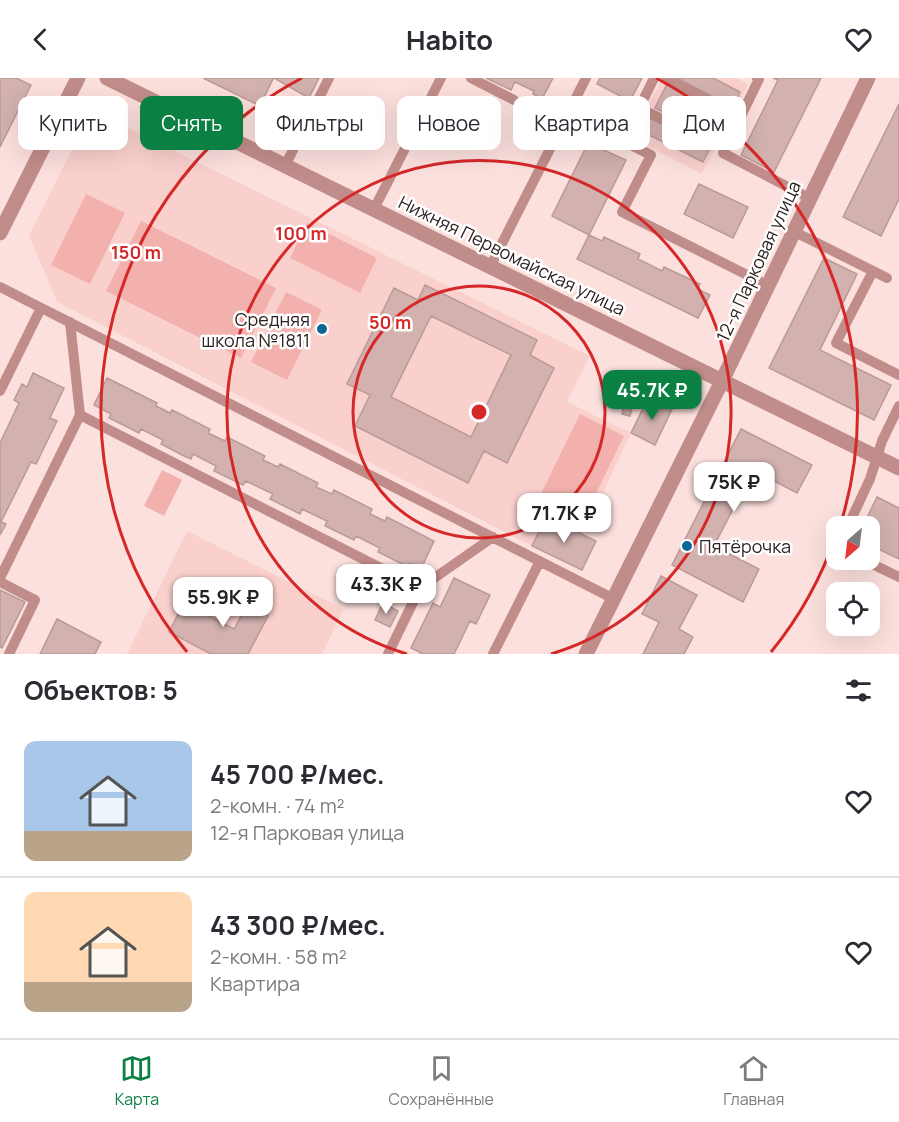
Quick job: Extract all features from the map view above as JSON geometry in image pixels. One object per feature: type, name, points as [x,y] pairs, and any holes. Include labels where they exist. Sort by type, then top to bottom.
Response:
[{"type":"street","points":[[2,224],[78,78]]},
{"type":"street","name":"Нижняя Первомайская улица","points":[[106,78],[899,468]]},
{"type":"street","name":"12-я Парковая улица","points":[[586,654],[722,381],[868,78]]},
{"type":"lane","points":[[285,166],[329,78]]},
{"type":"lane","points":[[374,209],[441,78]]},
{"type":"lane","points":[[471,78],[513,99]]},
{"type":"lane","points":[[577,96],[586,78]]},
{"type":"lane","points":[[645,96],[654,78]]},
{"type":"lane","points":[[666,78],[700,96]]},
{"type":"lane","points":[[757,78],[759,79],[723,153],[809,198]]},
{"type":"lane","points":[[490,267],[550,150]]},
{"type":"lane","points":[[641,150],[651,155],[622,212],[767,285]]},
{"type":"lane","points":[[794,231],[887,278]]},
{"type":"lane","points":[[873,271],[836,344],[899,375]]},
{"type":"lane","points":[[0,287],[614,598]]},
{"type":"lane","points":[[0,390],[41,308]]},
{"type":"lane","points":[[9,654],[35,600],[0,580],[80,415],[70,322]]},
{"type":"lane","points":[[853,516],[870,479],[882,441],[899,406]]},
{"type":"lane","points":[[80,415],[420,588]]},
{"type":"lane","points":[[388,654],[420,588],[493,537]]},
{"type":"lane","points":[[493,654],[524,601],[540,561]]},
{"type":"lane","points":[[880,568],[899,577]]},
{"type":"shaded area","points":[[662,78],[736,78],[748,84],[742,96],[662,96],[662,150],[714,150],[702,174],[650,147],[650,102]]},
{"type":"shaded area","name":"Средняя школа №1811","points":[[128,128],[140,134],[140,150],[173,150],[590,356],[567,402],[631,433],[583,535],[546,517],[532,546],[57,302],[29,235],[72,150],[128,150]]},
{"type":"shaded area","points":[[86,194],[125,213],[90,284],[51,265]]},
{"type":"shaded area","points":[[141,221],[276,288],[241,358],[106,291]]},
{"type":"shaded area","points":[[307,223],[377,258],[360,293],[290,258]]},
{"type":"shaded area","points":[[286,292],[322,310],[287,380],[251,362]]},
{"type":"shaded area","points":[[580,414],[624,436],[579,528],[535,506]]},
{"type":"shaded area","points":[[162,470],[182,480],[164,516],[144,506]]},
{"type":"shaded area","points":[[187,531],[344,609],[322,654],[127,654]]},
{"type":"building","points":[[0,78],[16,78],[31,85],[26,96],[18,96],[18,111],[0,147]]},
{"type":"building","points":[[203,78],[273,79],[265,96],[255,96],[255,104]]},
{"type":"building","points":[[274,78],[319,78],[310,96],[306,96]]},
{"type":"building","points":[[486,78],[553,78],[544,96],[537,96],[533,94],[534,91],[515,82],[511,90]]},
{"type":"building","points":[[600,78],[642,78],[633,96],[620,96],[597,84]]},
{"type":"building","points":[[677,78],[713,78],[740,92],[738,96],[712,96]]},
{"type":"building","points":[[773,78],[821,78],[774,172],[741,155],[746,150],[746,145],[778,80]]},
{"type":"building","points":[[667,84],[690,96],[662,96],[662,111],[655,108]]},
{"type":"building","points":[[899,104],[899,199],[881,236],[843,217]]},
{"type":"building","points":[[650,118],[662,124],[662,142],[650,136]]},
{"type":"building","points":[[585,150],[604,150],[626,160],[589,235],[552,216]]},
{"type":"building","points":[[679,150],[709,150],[703,162]]},
{"type":"building","points":[[699,184],[748,207],[733,238],[684,214]]},
{"type":"building","points":[[589,235],[602,241],[604,237],[640,254],[638,259],[662,271],[664,267],[700,284],[698,289],[710,295],[698,318],[577,259]]},
{"type":"building","points":[[824,258],[857,274],[820,350],[891,385],[874,420],[769,368]]},
{"type":"building","points":[[425,285],[537,340],[530,355],[554,368],[507,463],[484,451],[468,483],[355,426],[370,395],[347,384],[394,288],[418,300]],"holes":[[[431,316],[511,355],[471,437],[391,397]]]},
{"type":"building","points":[[33,373],[64,388],[50,418],[57,421],[36,464],[31,462],[1,522],[6,524],[0,535],[0,443],[19,403],[14,400],[22,384],[27,387]]},
{"type":"building","points":[[107,378],[157,403],[156,406],[170,413],[172,410],[210,429],[208,433],[225,441],[227,437],[265,456],[263,460],[278,467],[280,464],[318,483],[316,487],[332,494],[334,490],[372,509],[370,514],[385,521],[387,517],[434,541],[421,569],[410,563],[408,567],[378,552],[380,548],[356,536],[354,540],[325,526],[327,521],[302,509],[300,514],[270,499],[273,494],[246,481],[243,485],[214,471],[216,466],[193,454],[191,459],[161,444],[163,440],[141,429],[139,433],[109,418],[111,414],[94,405]]},
{"type":"building","points":[[629,386],[637,388],[630,416],[622,414]]},
{"type":"building","points":[[648,398],[672,409],[655,445],[631,433]]},
{"type":"building","points":[[741,429],[812,465],[797,493],[753,470],[714,546],[759,569],[743,602],[672,565]]},
{"type":"building","points":[[877,497],[899,508],[899,559],[880,550],[880,516],[868,516]]},
{"type":"building","points":[[546,517],[596,541],[582,570],[532,546]]},
{"type":"building","points":[[661,576],[697,595],[679,629],[693,637],[684,654],[643,654],[659,622],[642,614]]},
{"type":"building","points":[[454,578],[490,595],[476,624],[470,621],[454,654],[420,654],[411,648],[433,603],[440,607]]},
{"type":"building","points":[[249,589],[270,600],[263,613],[268,616],[248,654],[211,654],[169,632],[184,603],[234,629],[247,605],[242,602]]},
{"type":"building","points":[[0,590],[25,602],[2,648],[0,647]]},
{"type":"building","points":[[383,603],[398,611],[390,627],[375,620]]},
{"type":"building","points":[[57,619],[101,642],[95,654],[40,654]]},
{"type":"place","name":"Средняя школа №1811","points":[[322,329]]},
{"type":"place","name":"Пятёрочка","points":[[687,546]]}]
